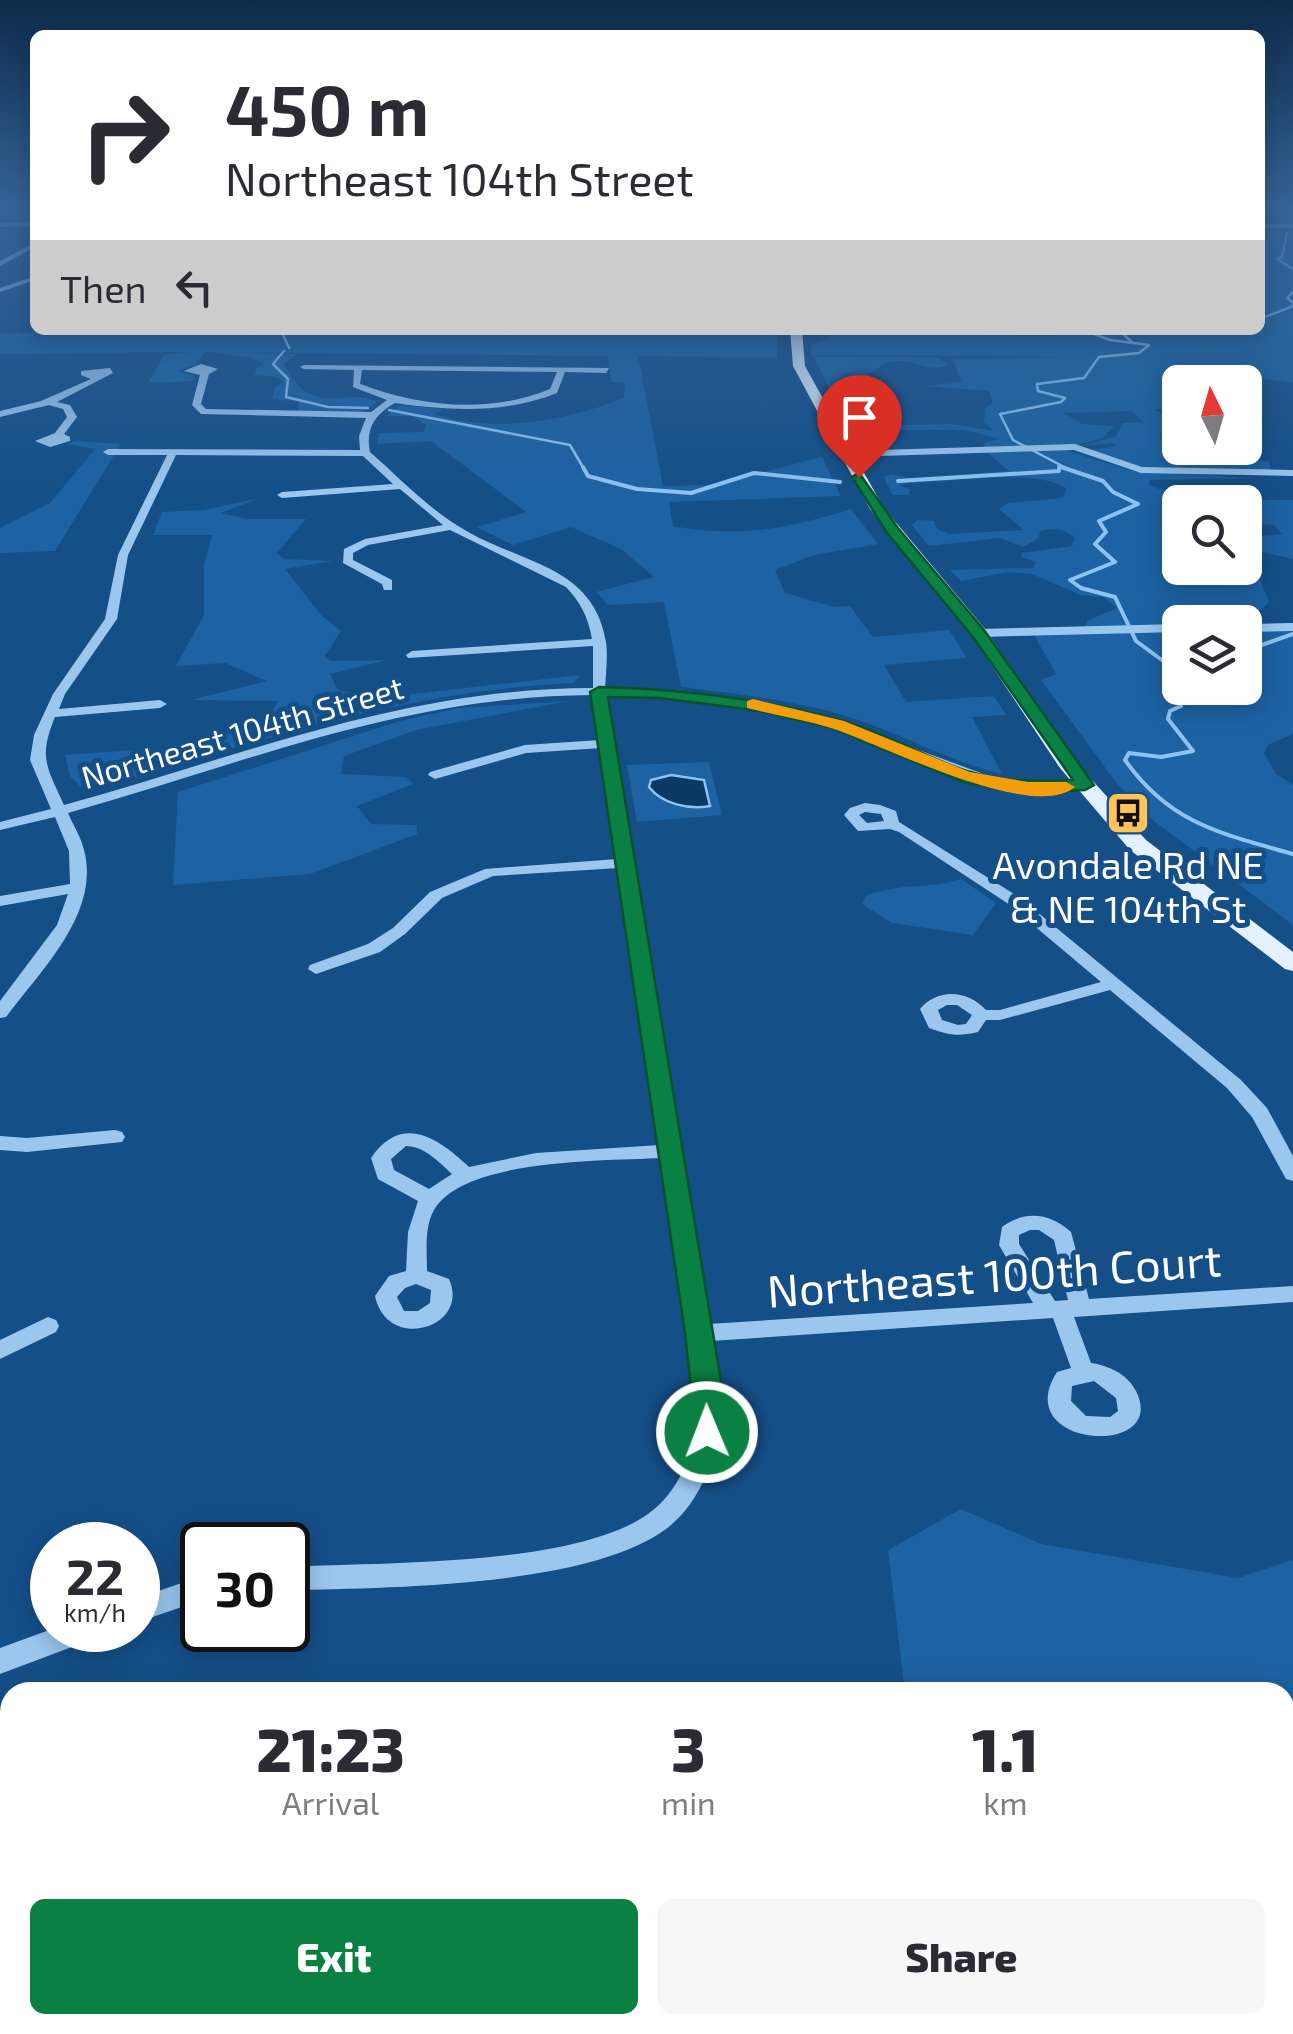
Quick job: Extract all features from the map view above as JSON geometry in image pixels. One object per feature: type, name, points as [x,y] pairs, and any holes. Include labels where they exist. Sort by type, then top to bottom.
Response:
[{"type":"main road","points":[[796,335],[798,366],[892,530],[978,634],[1085,785],[1138,845],[1293,964]]},
{"type":"street","points":[[304,368],[606,370]]},
{"type":"street","points":[[358,368],[356,384],[394,400],[493,406],[550,393],[558,386],[562,370]]},
{"type":"street","points":[[205,373],[196,405],[201,411],[371,415],[394,400]]},
{"type":"street","points":[[0,414],[52,403],[85,388],[94,376]]},
{"type":"street","points":[[52,403],[72,412],[58,435]]},
{"type":"street","points":[[365,453],[365,430],[371,415]]},
{"type":"street","points":[[846,454],[1075,446],[1141,470],[1293,473]]},
{"type":"street","points":[[108,452],[365,453],[451,526],[565,580],[591,606],[600,642],[599,692],[606,744],[711,1412],[704,1453],[684,1492],[657,1522],[626,1540],[536,1560],[310,1576]]},
{"type":"street","points":[[0,1013],[65,926],[78,888],[77,850],[62,811],[44,784],[37,760],[48,714],[111,619],[123,554],[173,452]]},
{"type":"street","points":[[282,495],[404,486]]},
{"type":"street","points":[[388,588],[388,582],[347,561],[348,550],[451,526]]},
{"type":"street","points":[[978,634],[1162,628]]},
{"type":"street","points":[[1262,628],[1293,628]]},
{"type":"street","points":[[412,655],[600,642]]},
{"type":"street","name":"Northeast 104th Street","points":[[0,826],[378,717],[480,698],[599,692],[676,694],[761,706],[838,725],[966,777],[1028,788],[1085,785]]},
{"type":"street","points":[[48,714],[133,710],[160,704]]},
{"type":"street","points":[[435,775],[525,749],[606,744]]},
{"type":"street","points":[[892,824],[1012,900],[1234,1084],[1260,1113],[1293,1174]]},
{"type":"street","points":[[316,969],[374,948],[436,895],[476,877],[536,867],[625,863]]},
{"type":"street","points":[[0,900],[78,888]]},
{"type":"street","points":[[980,1016],[1000,1015],[1112,984]]},
{"type":"street","points":[[0,1144],[115,1137]]},
{"type":"street","points":[[430,1199],[386,1174],[380,1163],[390,1146],[414,1139],[430,1142],[466,1176]]},
{"type":"street","points":[[416,1276],[418,1226],[430,1199],[481,1168],[668,1150]]},
{"type":"street","name":"Northeast 100th Court","points":[[699,1333],[1293,1294]]},
{"type":"street","points":[[1063,1309],[1083,1372]]},
{"type":"street","points":[[0,1350],[48,1326]]},
{"type":"street","points":[[0,1662],[30,1651]]},
{"type":"shaded area","points":[[1265,302],[1293,302],[1293,383],[1262,379],[1262,365],[1162,365],[1162,409],[1154,409],[1162,414],[1162,465],[1262,465],[1262,461],[1269,462],[1271,470],[1151,470],[1091,450],[1116,446],[1111,443],[1083,446],[1116,436],[1123,423],[1144,422],[1131,411],[1064,413],[1082,424],[1114,426],[1103,438],[1062,449],[1132,471],[1255,478],[1149,480],[1150,486],[1162,490],[1162,585],[1262,584],[1269,602],[1262,607],[1162,605],[1162,626],[1085,627],[1087,621],[1117,608],[1103,597],[1081,595],[1032,574],[1008,572],[961,581],[950,570],[1033,568],[1036,562],[1021,557],[1022,553],[1072,546],[1075,538],[1050,529],[1040,531],[1039,538],[1023,547],[1000,538],[929,546],[912,525],[918,520],[934,521],[937,529],[948,534],[1024,530],[999,509],[1008,503],[1063,498],[1066,488],[1033,478],[1012,477],[906,483],[900,486],[910,490],[909,495],[893,495],[884,478],[890,474],[908,478],[1009,471],[986,451],[911,449],[982,449],[986,442],[999,439],[965,430],[866,430],[860,437],[871,446],[891,449],[864,452],[838,407],[851,407],[847,413],[856,426],[951,424],[994,431],[984,422],[985,409],[993,402],[989,391],[926,386],[962,382],[952,359],[1073,357],[811,355],[811,345],[830,335],[1265,335]]},
{"type":"shaded area","points":[[0,333],[777,335],[777,358],[638,356],[663,486],[712,485],[822,457],[841,496],[669,502],[673,526],[719,531],[763,529],[851,509],[878,544],[814,555],[775,570],[785,593],[834,607],[850,606],[873,637],[949,630],[967,658],[884,665],[906,702],[994,696],[1006,715],[972,717],[1002,774],[820,709],[681,687],[664,602],[608,605],[596,592],[654,577],[621,549],[571,527],[513,545],[477,527],[526,512],[431,441],[377,444],[379,433],[424,432],[426,425],[412,416],[386,416],[400,405],[444,409],[434,414],[457,420],[505,424],[579,413],[624,398],[625,383],[611,382],[608,356],[215,352],[296,354],[283,365],[302,389],[321,397],[359,397],[377,402],[362,412],[298,412],[299,402],[272,399],[275,388],[283,382],[278,377],[254,375],[257,367],[265,365],[252,358],[206,351],[196,364],[178,371],[194,377],[192,381],[148,383],[165,354],[189,352],[0,354]]},
{"type":"shaded area","points":[[814,356],[938,357],[948,365],[934,368],[905,361],[889,362],[867,374],[883,382],[883,388],[840,390],[845,403],[836,403]]},
{"type":"shaded area","points":[[69,444],[121,444],[55,551],[0,553],[0,528],[50,503],[95,449]]},
{"type":"shaded area","points":[[260,498],[221,513],[248,519],[306,519],[277,553],[284,559],[333,561],[285,569],[322,616],[341,631],[325,656],[330,661],[388,660],[330,674],[338,690],[377,698],[580,675],[574,683],[449,697],[327,722],[86,792],[70,776],[65,755],[163,748],[267,720],[278,701],[190,700],[267,681],[225,663],[176,666],[204,615],[204,565],[212,535],[153,535],[162,512],[204,510]]},
{"type":"shaded area","points":[[1262,500],[1293,500],[1293,559],[1262,552],[1262,536],[1282,534],[1274,525],[1262,524]]},
{"type":"shaded area","points":[[1262,630],[1293,630],[1293,734],[1268,745],[1264,753],[1276,774],[1293,785],[1293,925],[1155,822],[1118,785],[1041,680],[1056,674],[1034,635],[1162,631],[1162,705],[1262,705]]},
{"type":"shaded area","points":[[569,701],[416,730],[344,756],[341,774],[406,777],[413,784],[357,806],[371,824],[417,825],[417,834],[310,874],[173,885],[178,792],[400,721],[459,708]]},
{"type":"shaded area","points":[[709,762],[722,815],[637,822],[627,765]]},
{"type":"shaded area","points":[[671,775],[704,780],[710,806],[676,804],[649,787],[651,780]]},
{"type":"shaded area","points":[[961,879],[996,903],[973,935],[892,923],[862,904],[866,896],[879,892]]},
{"type":"shaded area","points":[[961,1509],[1041,1544],[1238,1578],[1293,1560],[1293,1682],[904,1682],[888,1550]]},
{"type":"waterway","points":[[1265,317],[1293,306]]},
{"type":"waterway","points":[[283,335],[289,348]]},
{"type":"waterway","points":[[1068,469],[1013,440],[1000,414],[1061,402],[1065,398],[1038,391],[1037,384],[1084,378],[1099,357],[1139,353],[1149,345],[1097,335]]},
{"type":"waterway","points":[[1124,335],[1132,342]]},
{"type":"waterway","points":[[284,351],[273,364],[288,379],[286,397],[328,407],[368,408]]},
{"type":"waterway","points":[[389,410],[570,445],[584,469]]},
{"type":"waterway","points":[[583,467],[588,476],[637,489],[691,493],[754,473],[840,482]]},
{"type":"waterway","points":[[898,481],[1059,471],[1059,467]]},
{"type":"waterway","points":[[1061,467],[1103,481],[1113,492],[1138,504],[1099,521],[1106,532],[1095,544],[1115,562],[1070,580],[1081,588],[1115,597],[1136,641],[1170,666],[1180,690],[1174,695],[1181,706],[1170,711],[1168,719],[1193,751],[1161,757],[1129,753],[1125,760],[1142,782],[1179,813],[1221,832],[1293,854]]},
{"type":"waterway","points":[[1262,645],[1293,634]]},
{"type":"slow traffic","points":[[753,704],[838,725],[966,777],[1028,788],[1066,787]]},
{"type":"place","name":"Avondale Rd NE & NE 104th St","points":[[1128,813]]},
{"type":"route","points":[[707,1432],[711,1412],[599,692],[708,697],[761,706],[838,725],[966,777],[1028,788],[1085,785],[978,634],[892,530],[859,477]]}]
